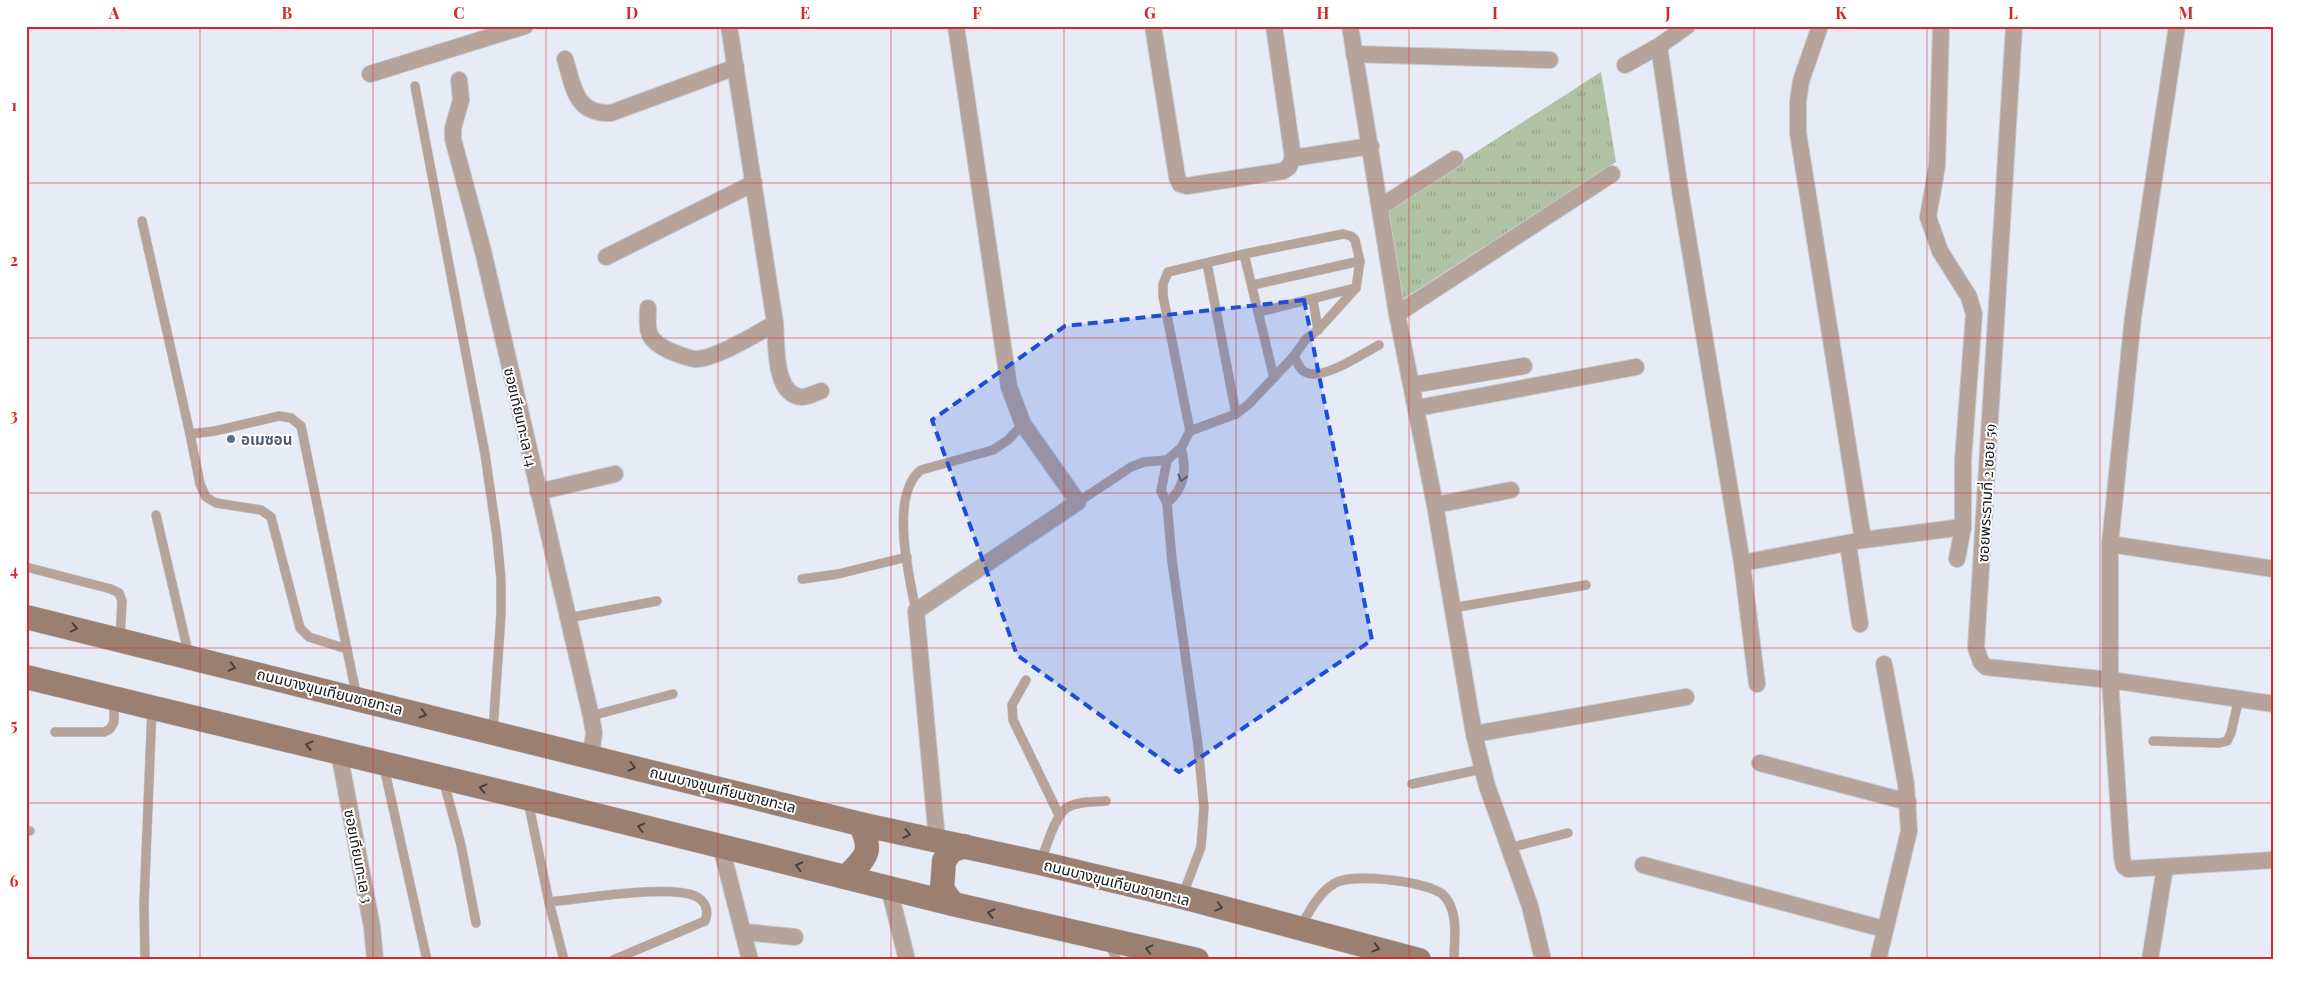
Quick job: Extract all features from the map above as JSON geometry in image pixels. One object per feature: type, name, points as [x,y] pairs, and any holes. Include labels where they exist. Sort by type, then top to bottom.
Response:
[{"type":"main road","name":"ถนนบางขุนเทียนชายทะเล","points":[[26,617],[190,656],[860,824],[1040,863],[1182,897],[1420,960]]},
{"type":"main road","points":[[26,677],[527,798],[953,904],[1112,949],[1197,960]]},
{"type":"main road","points":[[846,878],[862,861],[868,849],[867,839],[860,824]]},
{"type":"main road","points":[[953,904],[942,889],[944,861],[951,851],[964,846]]},
{"type":"street","points":[[370,74],[525,26]]},
{"type":"street","points":[[729,26],[775,323],[781,383],[789,393],[804,397],[821,391]]},
{"type":"street","points":[[937,840],[916,611],[1078,502],[1023,424],[1010,387],[956,26]]},
{"type":"street","points":[[1153,26],[1177,178],[1180,184],[1187,186],[1283,171],[1289,167],[1293,158],[1274,26]]},
{"type":"street","points":[[1350,26],[1397,314],[1435,505],[1474,734],[1482,769],[1535,925],[1544,960]]},
{"type":"street","points":[[1625,65],[1659,46],[1687,26]]},
{"type":"street","points":[[1820,26],[1801,80],[1798,100],[1798,133],[1856,542],[1860,624]]},
{"type":"street","points":[[1941,26],[1937,166],[1928,217],[1940,251],[1966,291],[1974,314],[1963,460],[1963,527],[1957,559]]},
{"type":"street","name":"ซอยพระรามที่ 2 ซอย 59","points":[[2014,26],[1976,648],[1981,662],[1986,667],[2110,680],[2274,704]]},
{"type":"street","points":[[2177,26],[2133,317],[2110,544],[2110,680],[2124,866],[2128,869],[2274,860]]},
{"type":"street","points":[[1659,46],[1681,199],[1742,563],[1757,684]]},
{"type":"street","points":[[1354,54],[1550,60]]},
{"type":"street","points":[[565,59],[575,92],[584,107],[600,114],[611,113],[736,67]]},
{"type":"street","name":"ซอยเทียนทะเล 14","points":[[459,80],[461,100],[453,128],[453,140],[483,251],[591,716],[594,733],[591,756]]},
{"type":"street","points":[[1293,158],[1371,146]]},
{"type":"street","points":[[1380,207],[1455,159]]},
{"type":"street","points":[[1397,314],[1612,174]]},
{"type":"street","points":[[606,257],[754,183]]},
{"type":"street","points":[[648,308],[648,334],[656,344],[682,356],[696,359],[710,357],[775,323]]},
{"type":"street","points":[[1412,385],[1524,366]]},
{"type":"street","points":[[1417,408],[1636,367]]},
{"type":"street","points":[[538,492],[615,474]]},
{"type":"street","points":[[1435,505],[1511,490]]},
{"type":"street","points":[[1742,563],[1856,542],[1963,527]]},
{"type":"street","points":[[2110,544],[2274,568]]},
{"type":"street","points":[[1878,960],[1909,831],[1908,802],[1884,664]]},
{"type":"street","points":[[1474,734],[1686,697]]},
{"type":"street","name":"ซอยเทียนทะเล 3","points":[[339,753],[372,927],[375,960]]},
{"type":"street","points":[[1760,763],[1908,802]]},
{"type":"street","points":[[721,847],[745,932],[750,960]]},
{"type":"street","points":[[1643,865],[1884,929]]},
{"type":"street","points":[[2150,960],[2165,867]]},
{"type":"street","points":[[889,888],[907,960]]},
{"type":"street","points":[[745,932],[795,937]]},
{"type":"lane","points":[[415,86],[485,454],[497,537],[501,580],[501,614],[493,732]]},
{"type":"lane","points":[[142,221],[200,484],[206,497],[216,504],[261,510],[271,517],[300,628],[309,637],[347,649]]},
{"type":"lane","points":[[1182,897],[1201,847],[1204,808],[1198,745],[1172,561],[1167,503],[1161,491],[1168,460],[1180,448],[1190,431],[1236,414],[1249,404],[1356,288],[1360,262],[1355,240],[1351,236],[1343,234],[1168,272],[1163,284],[1163,296],[1190,431]]},
{"type":"lane","points":[[1244,254],[1274,378]]},
{"type":"lane","points":[[1253,285],[1360,262]]},
{"type":"lane","points":[[1207,263],[1236,414]]},
{"type":"lane","points":[[1259,312],[1356,288]]},
{"type":"lane","points":[[1312,300],[1318,330]]},
{"type":"lane","points":[[1294,356],[1301,370],[1307,374],[1314,375],[1329,372],[1379,344]]},
{"type":"lane","points":[[190,434],[215,431],[279,416],[291,418],[301,426],[357,698]]},
{"type":"lane","points":[[916,611],[904,525],[906,491],[913,476],[921,470],[993,450],[1008,440],[1023,424]]},
{"type":"lane","points":[[1167,503],[1178,494],[1185,464],[1180,448]]},
{"type":"lane","points":[[1078,502],[1131,467],[1144,462],[1168,460]]},
{"type":"lane","points":[[156,515],[190,656]]},
{"type":"lane","points":[[802,579],[838,574],[907,557]]},
{"type":"lane","points":[[26,568],[111,589],[119,593],[122,601],[120,640]]},
{"type":"lane","points":[[1452,608],[1586,585]]},
{"type":"lane","points":[[568,618],[657,601]]},
{"type":"lane","points":[[1026,680],[1012,705],[1013,720],[1059,815]]},
{"type":"lane","points":[[591,716],[673,694]]},
{"type":"lane","points":[[55,732],[104,732],[110,729],[114,722],[114,698]]},
{"type":"lane","points":[[2153,741],[2219,743],[2227,741],[2231,733],[2238,698]]},
{"type":"lane","points":[[145,960],[144,904],[152,708]]},
{"type":"lane","points":[[384,764],[427,960]]},
{"type":"lane","points":[[1412,784],[1482,769]]},
{"type":"lane","points":[[443,779],[461,845],[476,923]]},
{"type":"lane","points":[[527,798],[549,902],[564,960]]},
{"type":"lane","points":[[1040,863],[1059,815],[1066,808],[1078,803],[1106,801]]},
{"type":"lane","points":[[1509,848],[1568,834]]},
{"type":"lane","points":[[1299,928],[1318,897],[1334,883],[1349,878],[1371,877],[1427,887],[1441,892],[1450,904],[1454,918],[1454,960]]},
{"type":"lane","points":[[549,902],[662,891],[687,893],[698,897],[706,905],[708,914],[705,921],[613,960]]},
{"type":"highlighted area","points":[[1304,300],[1372,640],[1179,772],[1017,655],[932,420],[1065,326]]},
{"type":"green space","points":[[1601,72],[1616,162],[1403,299],[1387,209]]},
{"type":"place","name":"อเมซอน","points":[[231,439]]}]
